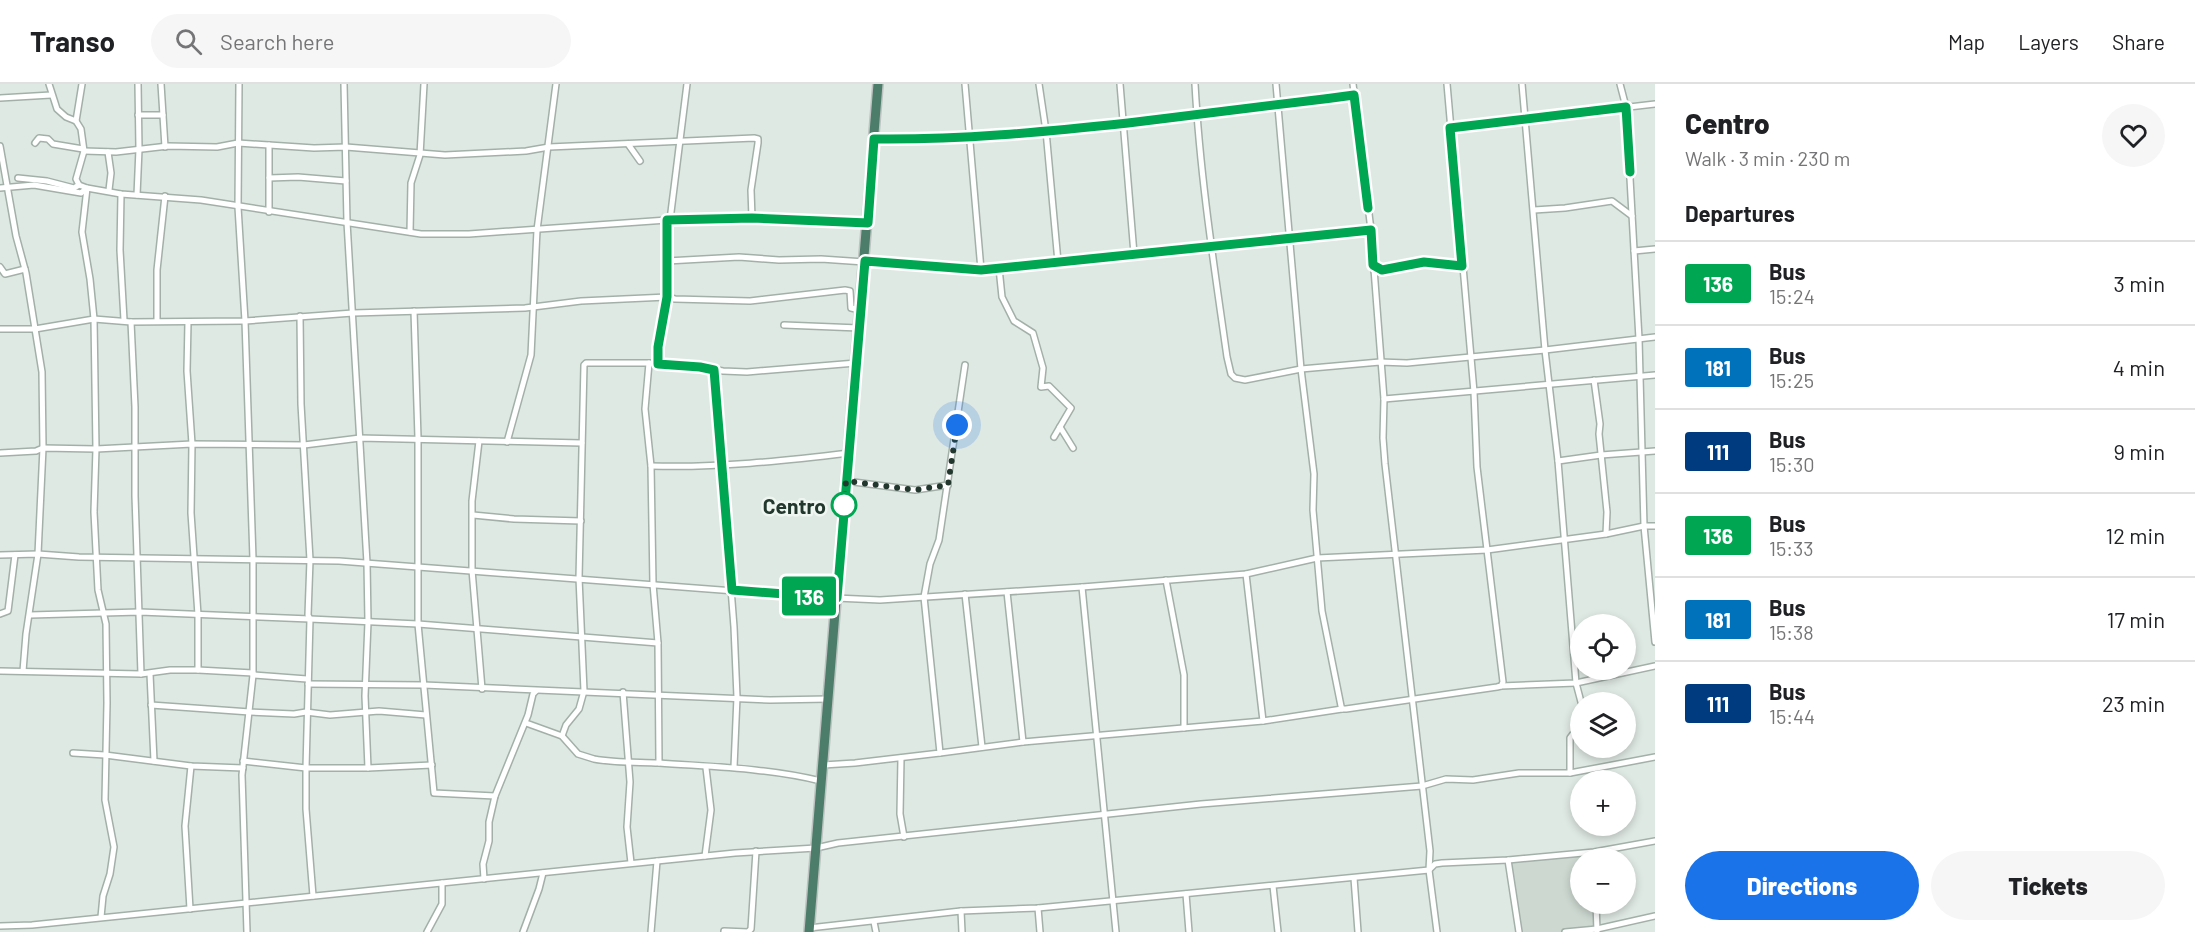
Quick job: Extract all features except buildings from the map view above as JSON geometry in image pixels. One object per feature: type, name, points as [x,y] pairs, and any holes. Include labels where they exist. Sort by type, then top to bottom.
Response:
[{"type":"highway","points":[[809,930],[878,84]]},
{"type":"street","points":[[49,84],[51,94],[61,113],[76,121],[81,129],[83,150],[76,179],[79,185],[121,194],[165,196],[410,232],[469,234],[668,220],[752,218],[868,223]]},
{"type":"street","points":[[76,121],[82,84]]},
{"type":"street","points":[[137,195],[138,84]]},
{"type":"street","points":[[161,84],[165,147]]},
{"type":"street","points":[[239,84],[238,207],[245,321],[253,559],[254,674],[243,761],[247,932]]},
{"type":"street","points":[[344,84],[347,222],[367,563],[368,768]]},
{"type":"street","points":[[410,232],[411,183],[420,155],[424,84]]},
{"type":"street","points":[[507,442],[530,362],[537,230],[556,84]]},
{"type":"street","points":[[658,364],[658,347],[667,297],[668,220],[687,84]]},
{"type":"street","points":[[965,84],[981,270]]},
{"type":"street","points":[[1039,84],[1046,131],[1058,262]]},
{"type":"street","points":[[1120,84],[1134,254]]},
{"type":"street","points":[[1195,84],[1212,248],[1231,374],[1234,378],[1245,380],[1301,369],[1380,362],[1407,363],[1655,337]]},
{"type":"street","points":[[1276,84],[1301,369],[1314,474],[1313,510],[1317,558],[1326,638],[1342,709]]},
{"type":"street","points":[[1353,84],[1371,230],[1384,399],[1384,455],[1430,851],[1429,870],[1437,932]]},
{"type":"street","points":[[1447,84],[1469,357],[1474,392],[1477,467],[1503,682],[1501,686]]},
{"type":"street","points":[[1522,84],[1578,692]]},
{"type":"street","points":[[1620,84],[1626,107],[1639,339],[1644,526],[1655,642]]},
{"type":"street","points":[[0,98],[51,94]]},
{"type":"street","points":[[874,139],[970,137],[1046,131],[1354,95]]},
{"type":"street","points":[[1450,128],[1655,104]]},
{"type":"street","points":[[138,115],[163,115]]},
{"type":"street","points":[[35,143],[39,138],[48,139],[53,144],[108,152],[165,147],[217,147],[238,143],[314,148],[346,147],[420,155],[722,139],[758,140],[751,190],[752,218]]},
{"type":"street","points":[[628,144],[640,161]]},
{"type":"street","points":[[269,145],[269,212]]},
{"type":"street","points":[[0,146],[9,186],[16,236],[26,269],[42,372],[43,448],[38,554],[22,671]]},
{"type":"street","points":[[108,152],[111,173],[109,190]]},
{"type":"street","points":[[269,178],[298,177],[346,181]]},
{"type":"street","points":[[18,178],[47,181],[74,188],[79,185]]},
{"type":"street","points":[[0,188],[34,185],[81,193],[87,188]]},
{"type":"street","points":[[87,188],[82,232],[94,320],[96,449],[93,512],[98,590],[106,624],[108,674],[105,808],[114,847],[101,917]]},
{"type":"street","points":[[121,194],[120,249],[124,320]]},
{"type":"street","points":[[157,321],[157,270],[165,196]]},
{"type":"street","points":[[1533,210],[1612,201],[1632,216]]},
{"type":"street","points":[[667,261],[739,258],[865,261],[981,270],[1371,230]]},
{"type":"street","points":[[1634,251],[1655,249]]},
{"type":"street","points":[[1373,268],[1382,270],[1424,262],[1462,266]]},
{"type":"street","points":[[0,267],[5,274],[26,269]]},
{"type":"street","points":[[999,268],[1002,297],[1014,321],[1033,333],[1043,369],[1041,387],[1049,386],[1071,408],[1054,437]]},
{"type":"street","points":[[0,329],[16,327],[34,329],[94,320],[245,321],[353,313],[514,308],[667,297],[750,301],[845,290],[850,291],[851,308],[860,310]]},
{"type":"street","points":[[414,311],[418,438],[418,624],[435,794],[495,796]]},
{"type":"street","points":[[300,316],[301,404],[310,560],[306,809],[313,896]]},
{"type":"street","points":[[188,321],[187,365],[192,444],[191,513],[198,615],[198,670]]},
{"type":"street","points":[[131,322],[141,674]]},
{"type":"street","points":[[784,325],[859,328]]},
{"type":"street","points":[[649,363],[645,409],[651,466],[653,584],[658,643],[659,764]]},
{"type":"street","points":[[562,736],[566,725],[579,709],[584,691],[579,578],[584,364],[649,363],[747,372],[856,363]]},
{"type":"street","points":[[940,753],[924,597],[930,564],[939,540],[965,365]]},
{"type":"street","points":[[714,370],[732,590],[736,697],[735,767]]},
{"type":"street","points":[[1384,399],[1655,375]]},
{"type":"street","points":[[1594,380],[1600,424],[1607,518],[1606,534]]},
{"type":"street","points":[[1060,427],[1073,448]]},
{"type":"street","points":[[0,453],[43,448],[136,448],[192,444],[304,445],[360,438],[582,443]]},
{"type":"street","points":[[479,441],[472,501],[471,570],[482,689]]},
{"type":"street","points":[[1558,461],[1601,455],[1655,452]]},
{"type":"street","points":[[651,466],[693,467],[772,462],[849,453]]},
{"type":"street","points":[[846,481],[915,490],[948,485]]},
{"type":"street","points":[[473,515],[581,521]]},
{"type":"street","points":[[0,555],[310,560],[880,600],[1246,574],[1317,558],[1486,550],[1565,541],[1644,526],[1655,526]]},
{"type":"street","points":[[0,614],[8,611],[15,555]]},
{"type":"street","points":[[1246,574],[1263,721]]},
{"type":"street","points":[[1166,580],[1184,675],[1184,728]]},
{"type":"street","points":[[1082,587],[1116,932]]},
{"type":"street","points":[[1007,592],[1023,742]]},
{"type":"street","points":[[966,594],[982,747]]},
{"type":"street","points":[[30,615],[140,612],[310,619],[418,624],[658,643]]},
{"type":"street","points":[[823,765],[901,758],[1023,742],[1263,721],[1501,686],[1576,683],[1655,666]]},
{"type":"street","points":[[0,671],[150,674],[170,670],[198,670],[307,681],[366,684],[623,692],[770,700],[829,699]]},
{"type":"street","points":[[150,674],[154,761]]},
{"type":"street","points":[[484,879],[483,864],[495,796],[526,723],[533,694],[536,691]]},
{"type":"street","points":[[623,692],[630,782],[627,827],[631,863]]},
{"type":"street","points":[[151,705],[294,714],[306,712],[330,715],[366,712],[426,715]]},
{"type":"street","points":[[526,723],[562,736],[578,754],[586,758],[706,768],[735,767],[821,781]]},
{"type":"street","points":[[73,753],[191,766],[243,768]]},
{"type":"street","points":[[1586,770],[1655,757]]},
{"type":"street","points":[[901,758],[900,814],[904,837]]},
{"type":"street","points":[[243,761],[306,768],[432,765]]},
{"type":"street","points":[[190,909],[185,826],[191,766]]},
{"type":"street","points":[[705,856],[711,810],[706,768]]},
{"type":"street","points":[[0,926],[190,909],[756,851],[816,848],[838,843],[1201,804],[1422,786],[1446,779],[1473,780],[1518,774],[1570,773]]},
{"type":"street","points":[[1624,848],[1655,841]]},
{"type":"street","points":[[724,931],[748,932],[752,929],[756,851]]},
{"type":"street","points":[[809,930],[961,911],[1038,908],[1354,878],[1429,870],[1435,864],[1442,863],[1570,856]]},
{"type":"street","points":[[1508,860],[1519,932]]},
{"type":"street","points":[[651,932],[657,861]]},
{"type":"street","points":[[523,932],[543,873]]},
{"type":"street","points":[[1354,878],[1358,932]]},
{"type":"street","points":[[427,932],[441,908],[442,883]]},
{"type":"street","points":[[1273,886],[1278,932]]},
{"type":"street","points":[[1186,894],[1189,932]]},
{"type":"street","points":[[1038,908],[1040,932]]},
{"type":"street","points":[[961,911],[962,932]]},
{"type":"street","points":[[1596,914],[1597,931]]},
{"type":"street","points":[[1565,932],[1597,931],[1655,916]]},
{"type":"street","points":[[874,922],[876,932]]},
{"type":"shaded area","points":[[1570,854],[1570,914],[1596,914],[1597,929],[1519,932],[1508,860]]},
{"type":"bus line","name":"136","points":[[1368,208],[1354,95],[1245,111],[1046,131],[937,139],[874,139],[868,223],[752,218],[667,220],[667,297],[658,347],[658,364],[714,370],[732,590],[837,598],[865,261],[981,270],[1371,230],[1373,265],[1382,270],[1417,262],[1462,266],[1450,128],[1626,107],[1630,172]]},
{"type":"place","name":"Centro","points":[[844,505]]},
{"type":"route","points":[[844,505],[846,481],[915,490],[948,485],[957,425]]}]
